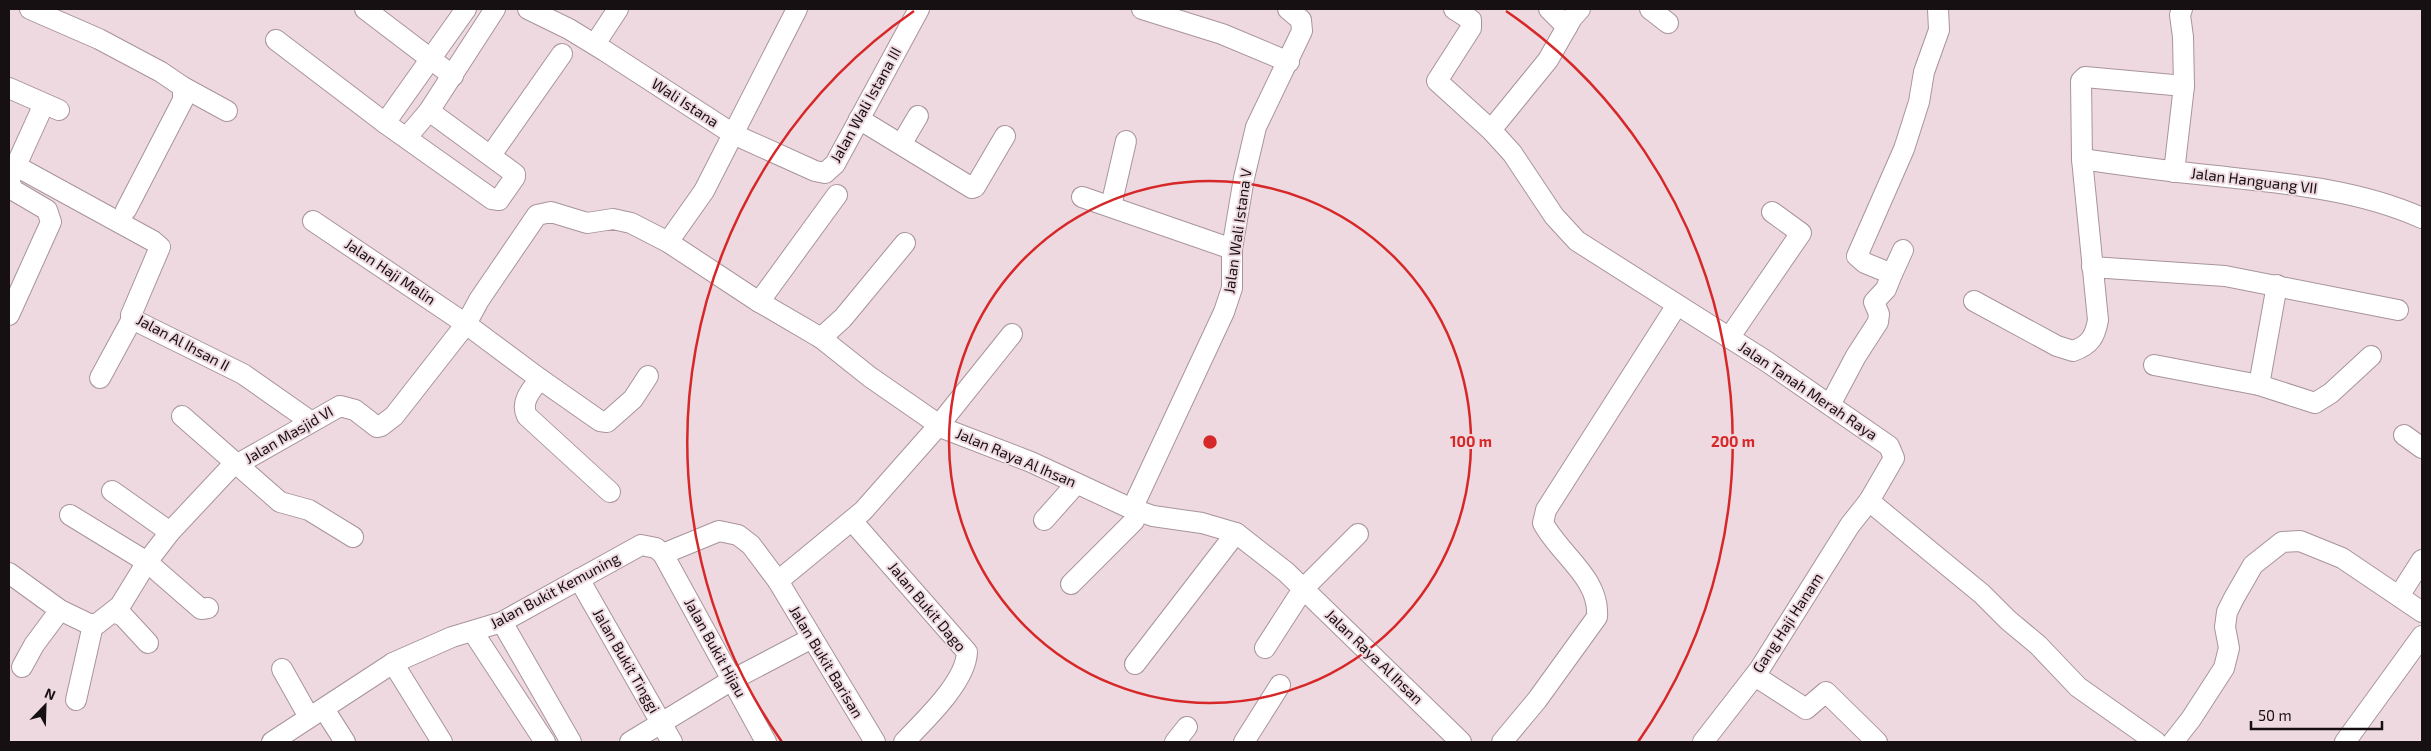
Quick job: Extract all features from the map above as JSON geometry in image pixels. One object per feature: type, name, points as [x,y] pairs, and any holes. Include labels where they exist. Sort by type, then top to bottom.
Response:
[{"type":"street","points":[[30,9],[99,39],[161,72],[183,87],[227,111]]},
{"type":"street","points":[[365,9],[453,76]]},
{"type":"street","points":[[384,123],[466,9]]},
{"type":"street","points":[[407,137],[429,111],[495,9]]},
{"type":"street","name":"Wali Istana","points":[[528,9],[595,44],[733,134],[704,191],[668,242]]},
{"type":"street","points":[[595,44],[618,9]]},
{"type":"street","points":[[733,134],[797,9]]},
{"type":"street","name":"Jalan Wali Istana III","points":[[733,134],[815,171],[825,173],[835,164],[919,9]]},
{"type":"street","points":[[1142,9],[1222,34],[1289,62]]},
{"type":"street","name":"Jalan Wali Istana V","points":[[1071,584],[1137,515],[1224,312],[1232,288],[1232,249],[1244,178],[1256,127],[1289,62],[1302,31],[1301,20],[1288,9]]},
{"type":"street","name":"Jalan Tanah Merah Raya","points":[[1454,9],[1471,20],[1471,28],[1437,81],[1491,130],[1512,153],[1554,216],[1577,241],[1831,404],[1889,446],[1894,458],[1869,501]]},
{"type":"street","points":[[1550,9],[1567,27]]},
{"type":"street","points":[[1491,130],[1548,60],[1580,9]]},
{"type":"street","points":[[1650,9],[1668,23]]},
{"type":"street","points":[[1892,274],[1865,263],[1857,256],[1904,149],[1919,102],[1924,72],[1939,30],[1938,9]]},
{"type":"street","points":[[2174,172],[2184,86],[2183,36],[2177,11]]},
{"type":"street","points":[[276,40],[384,123],[407,137],[492,199],[499,200],[515,177],[515,174],[492,155],[429,111]]},
{"type":"street","points":[[492,155],[562,54]]},
{"type":"street","points":[[1974,301],[2058,346],[2073,351],[2091,342],[2096,334],[2098,320],[2082,160],[2081,81],[2085,77],[2184,86]]},
{"type":"street","points":[[126,210],[184,100],[183,87]]},
{"type":"street","points":[[9,88],[52,107],[9,181],[10,186],[20,195],[47,210],[51,222],[9,315]]},
{"type":"street","points":[[902,144],[918,116]]},
{"type":"street","points":[[859,119],[972,188],[975,187],[1005,136]]},
{"type":"street","points":[[1111,206],[1126,141]]},
{"type":"street","name":"Jalan Hanguang VII","points":[[2082,160],[2174,172],[2287,183],[2355,195],[2402,209],[2422,218]]},
{"type":"street","name":"Jalan Al Ihsan II","points":[[16,166],[153,241],[160,247],[132,317],[243,374],[310,421]]},
{"type":"street","points":[[759,302],[837,195]]},
{"type":"street","points":[[1082,197],[1232,249]]},
{"type":"street","name":"Jalan Raya Al Ihsan","points":[[545,212],[551,212],[587,223],[622,219],[668,242],[759,302],[821,338],[870,377],[942,427],[1076,484],[1137,515],[1202,523],[1236,533],[1253,544],[1303,589],[1461,742]]},
{"type":"street","name":"Jalan Masjid VI","points":[[93,625],[114,612],[147,562],[170,532],[229,469],[310,421],[340,406],[356,410],[373,425],[381,426],[394,416],[466,324],[479,300],[534,219],[537,215],[545,212]]},
{"type":"street","points":[[1729,338],[1802,233],[1772,212]]},
{"type":"street","name":"Jalan Haji Malin","points":[[313,221],[466,324],[540,379],[600,420],[607,422],[633,399],[648,376]]},
{"type":"street","points":[[821,338],[843,318],[904,243]]},
{"type":"street","points":[[1831,404],[1856,356],[1878,322],[1879,314],[1874,302],[1886,289],[1903,250]]},
{"type":"street","points":[[2092,267],[2225,276],[2277,284],[2398,310]]},
{"type":"street","points":[[2259,385],[2277,284]]},
{"type":"street","points":[[1502,742],[1538,700],[1597,617],[1598,604],[1589,581],[1551,537],[1543,523],[1546,510],[1677,305]]},
{"type":"street","points":[[100,378],[132,317]]},
{"type":"street","points":[[663,554],[719,531],[738,535],[751,545],[778,581],[853,522],[942,427],[1012,334]]},
{"type":"street","points":[[2154,365],[2259,385],[2315,403],[2332,393],[2371,356]]},
{"type":"street","points":[[540,379],[524,402],[524,410],[527,416],[610,492]]},
{"type":"street","points":[[182,416],[280,502],[288,506],[309,510],[353,537]]},
{"type":"street","points":[[2404,435],[2422,448]]},
{"type":"street","points":[[1044,520],[1076,484]]},
{"type":"street","points":[[112,491],[170,532]]},
{"type":"street","points":[[1869,501],[1982,594],[2008,620],[2038,645],[2078,687],[2156,742]]},
{"type":"street","name":"Gang Haji Hanam","points":[[1704,742],[1755,676],[1850,525],[1869,501]]},
{"type":"street","points":[[70,515],[147,562],[201,609],[208,608]]},
{"type":"street","name":"Jalan Bukit Dago","points":[[853,522],[967,652],[967,663],[951,688],[904,742]]},
{"type":"street","points":[[1135,664],[1236,533]]},
{"type":"street","points":[[1265,648],[1303,589],[1358,534]]},
{"type":"street","points":[[2172,742],[2191,719],[2224,668],[2229,648],[2225,627],[2227,612],[2252,565],[2282,542],[2300,541],[2342,558],[2422,612]]},
{"type":"street","name":"Jalan Bukit Kemuning","points":[[272,742],[393,663],[452,638],[502,622],[641,545],[656,548],[663,554]]},
{"type":"street","name":"Jalan Bukit Hijau","points":[[663,554],[766,742]]},
{"type":"street","points":[[2399,596],[2422,560]]},
{"type":"street","points":[[9,573],[60,610],[93,625],[76,700]]},
{"type":"street","name":"Jalan Bukit Tinggi","points":[[579,579],[672,742]]},
{"type":"street","name":"Jalan Bukit Barisan","points":[[778,581],[875,742]]},
{"type":"street","points":[[22,667],[34,645],[60,610]]},
{"type":"street","points":[[114,612],[127,620],[148,643]]},
{"type":"street","points":[[502,622],[571,742]]},
{"type":"street","points":[[473,632],[545,742]]},
{"type":"street","points":[[2345,742],[2422,636]]},
{"type":"street","points":[[630,742],[732,680],[812,638]]},
{"type":"street","points":[[393,663],[442,742]]},
{"type":"street","points":[[282,669],[317,713],[345,742]]},
{"type":"street","points":[[1755,676],[1806,709],[1826,692],[1877,742]]},
{"type":"street","points":[[1244,742],[1280,685]]}]
